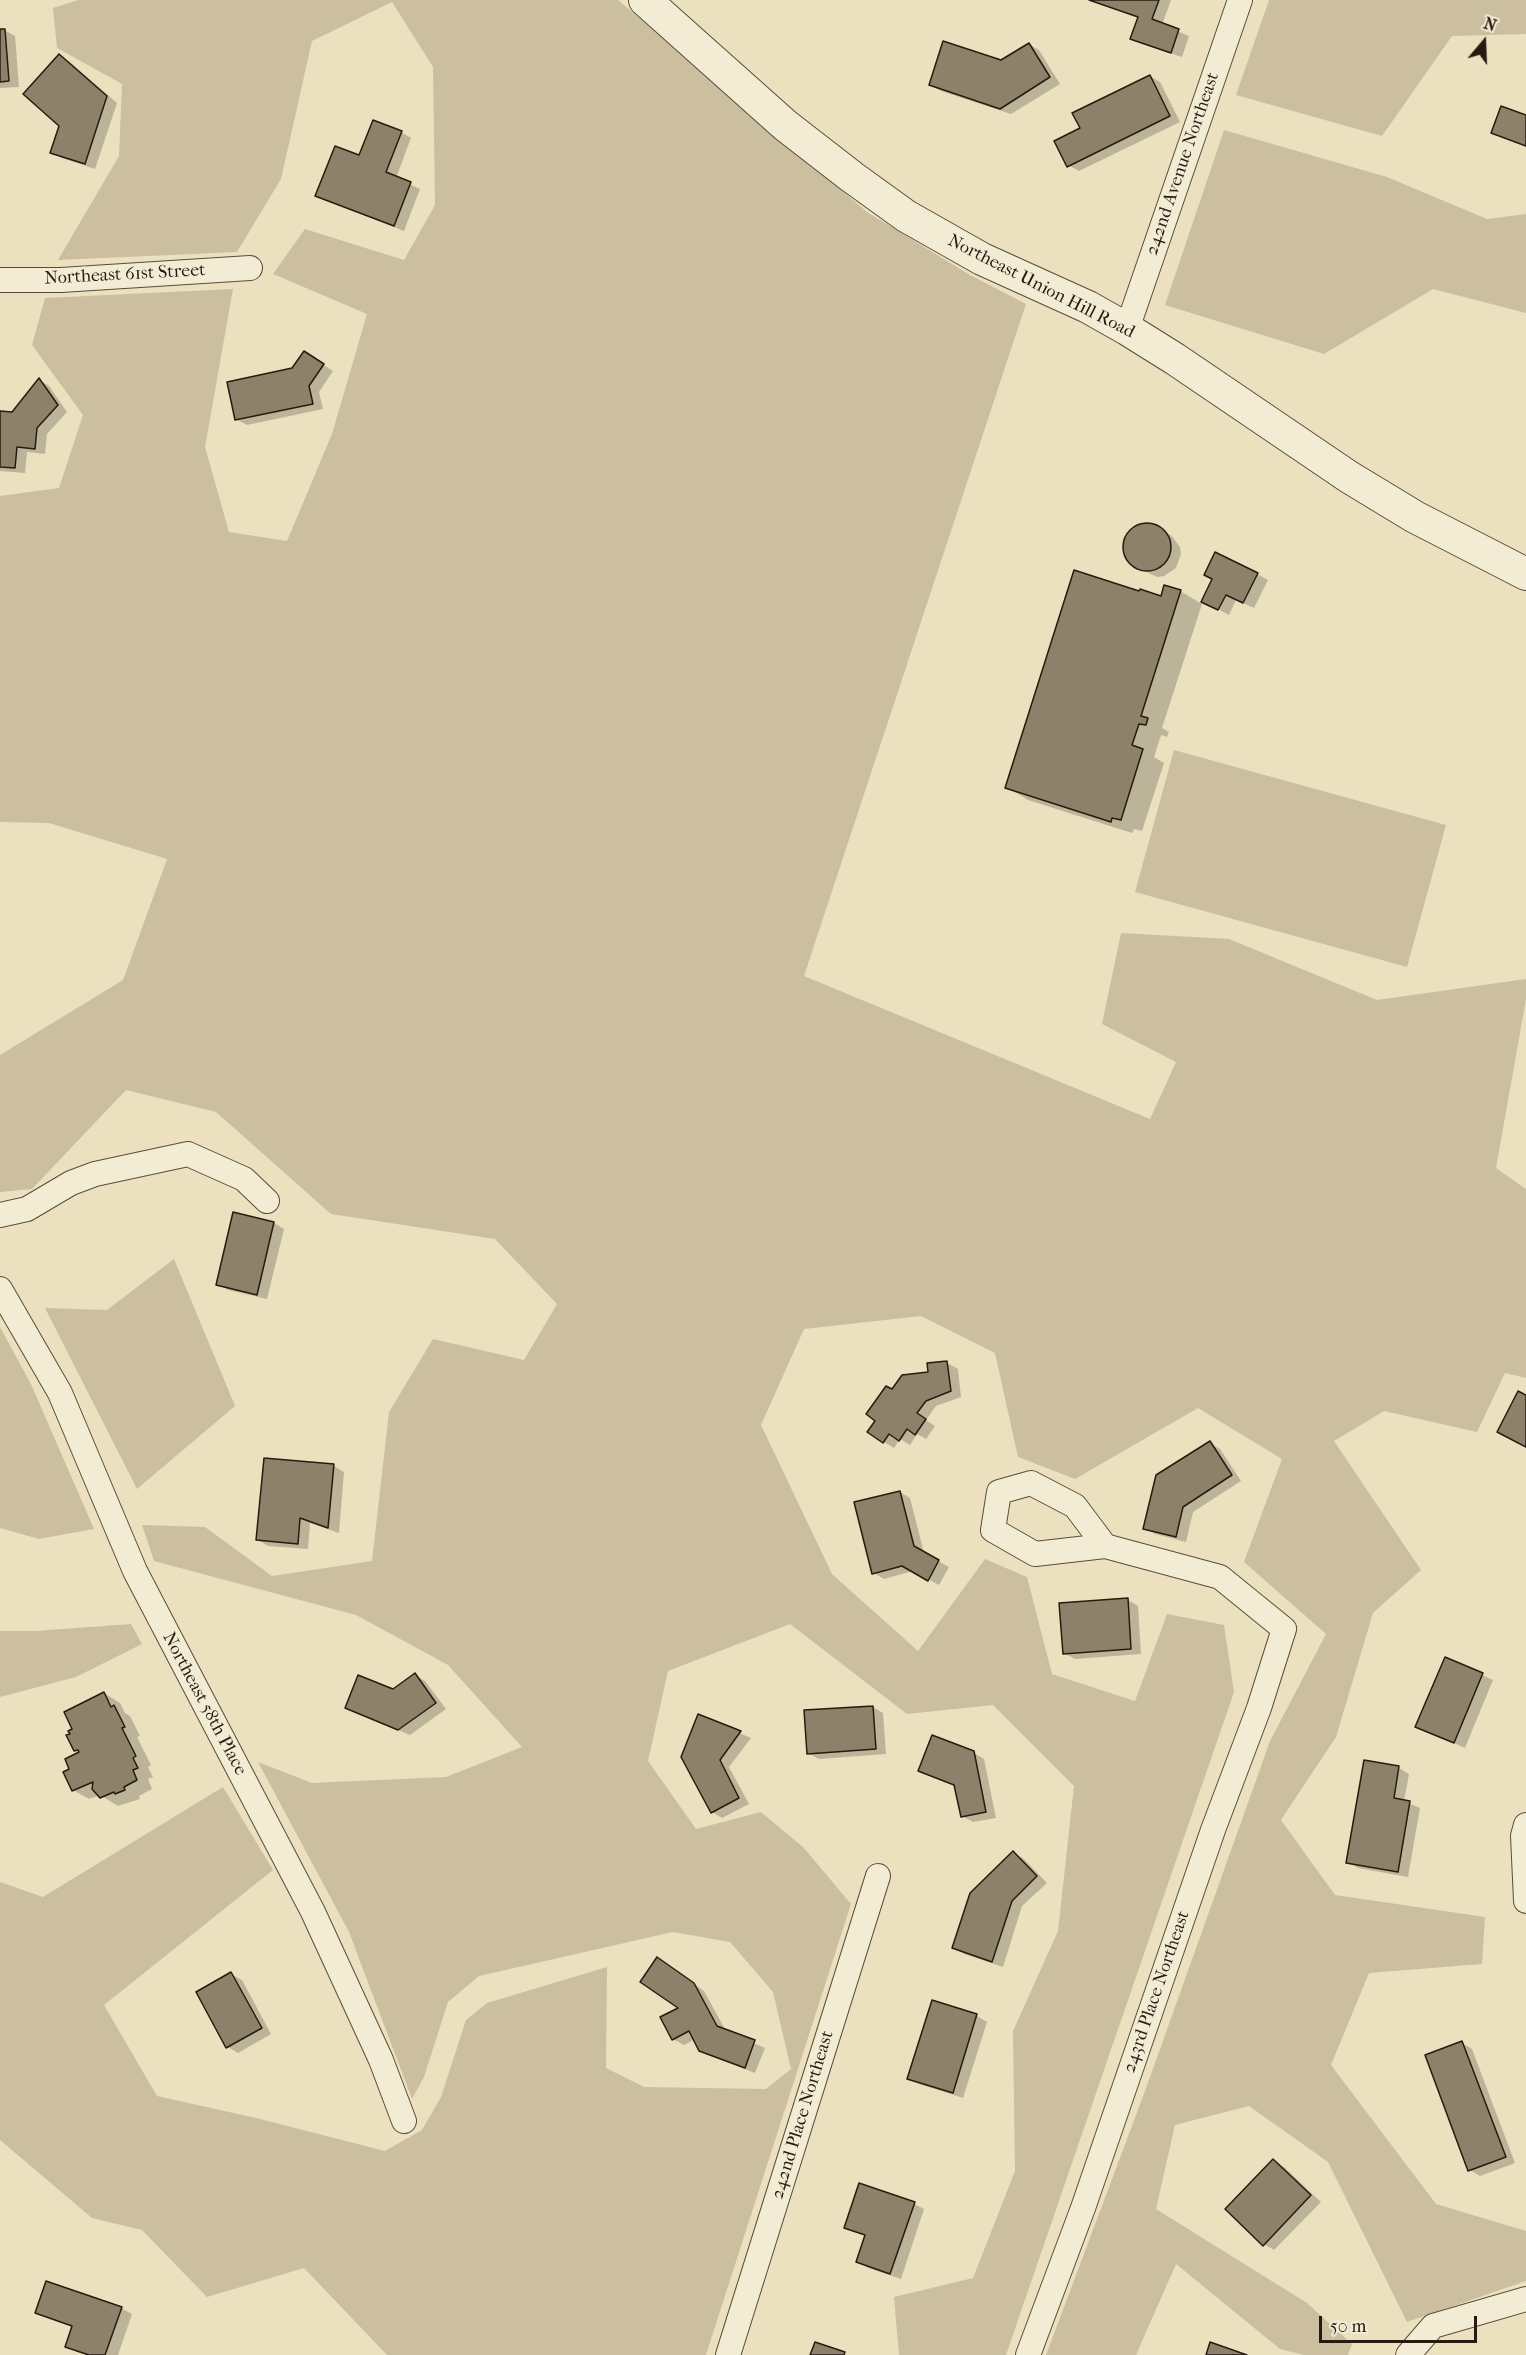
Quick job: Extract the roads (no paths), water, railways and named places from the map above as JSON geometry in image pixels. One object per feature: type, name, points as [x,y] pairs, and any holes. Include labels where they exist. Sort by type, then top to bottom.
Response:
[{"type":"street","name":"Northeast Union Hill Road","points":[[645,0],[785,124],[906,216],[982,259],[1088,307],[1127,329],[1349,477],[1415,517],[1526,574]]},
{"type":"street","name":"242nd Avenue Northeast","points":[[1127,329],[1240,0]]},
{"type":"street","name":"Northeast 61st Street","points":[[0,280],[61,280],[250,268]]},
{"type":"street","points":[[0,1215],[27,1209],[71,1183],[95,1174],[188,1154],[244,1179],[267,1201]]},
{"type":"street","name":"Northeast 58th Place","points":[[0,1289],[60,1393],[135,1571],[313,1912],[381,2060],[404,2121]]},
{"type":"street","name":"243rd Place Northeast","points":[[1028,2355],[1083,2208],[1213,1830],[1259,1708],[1284,1629],[1220,1577],[1105,1546]]},
{"type":"street","points":[[1526,1826],[1523,1836],[1526,1901]]},
{"type":"street","name":"242nd Place Northeast","points":[[728,2355],[878,1876]]},
{"type":"street","points":[[1408,2355],[1433,2326],[1526,2299]]}]
